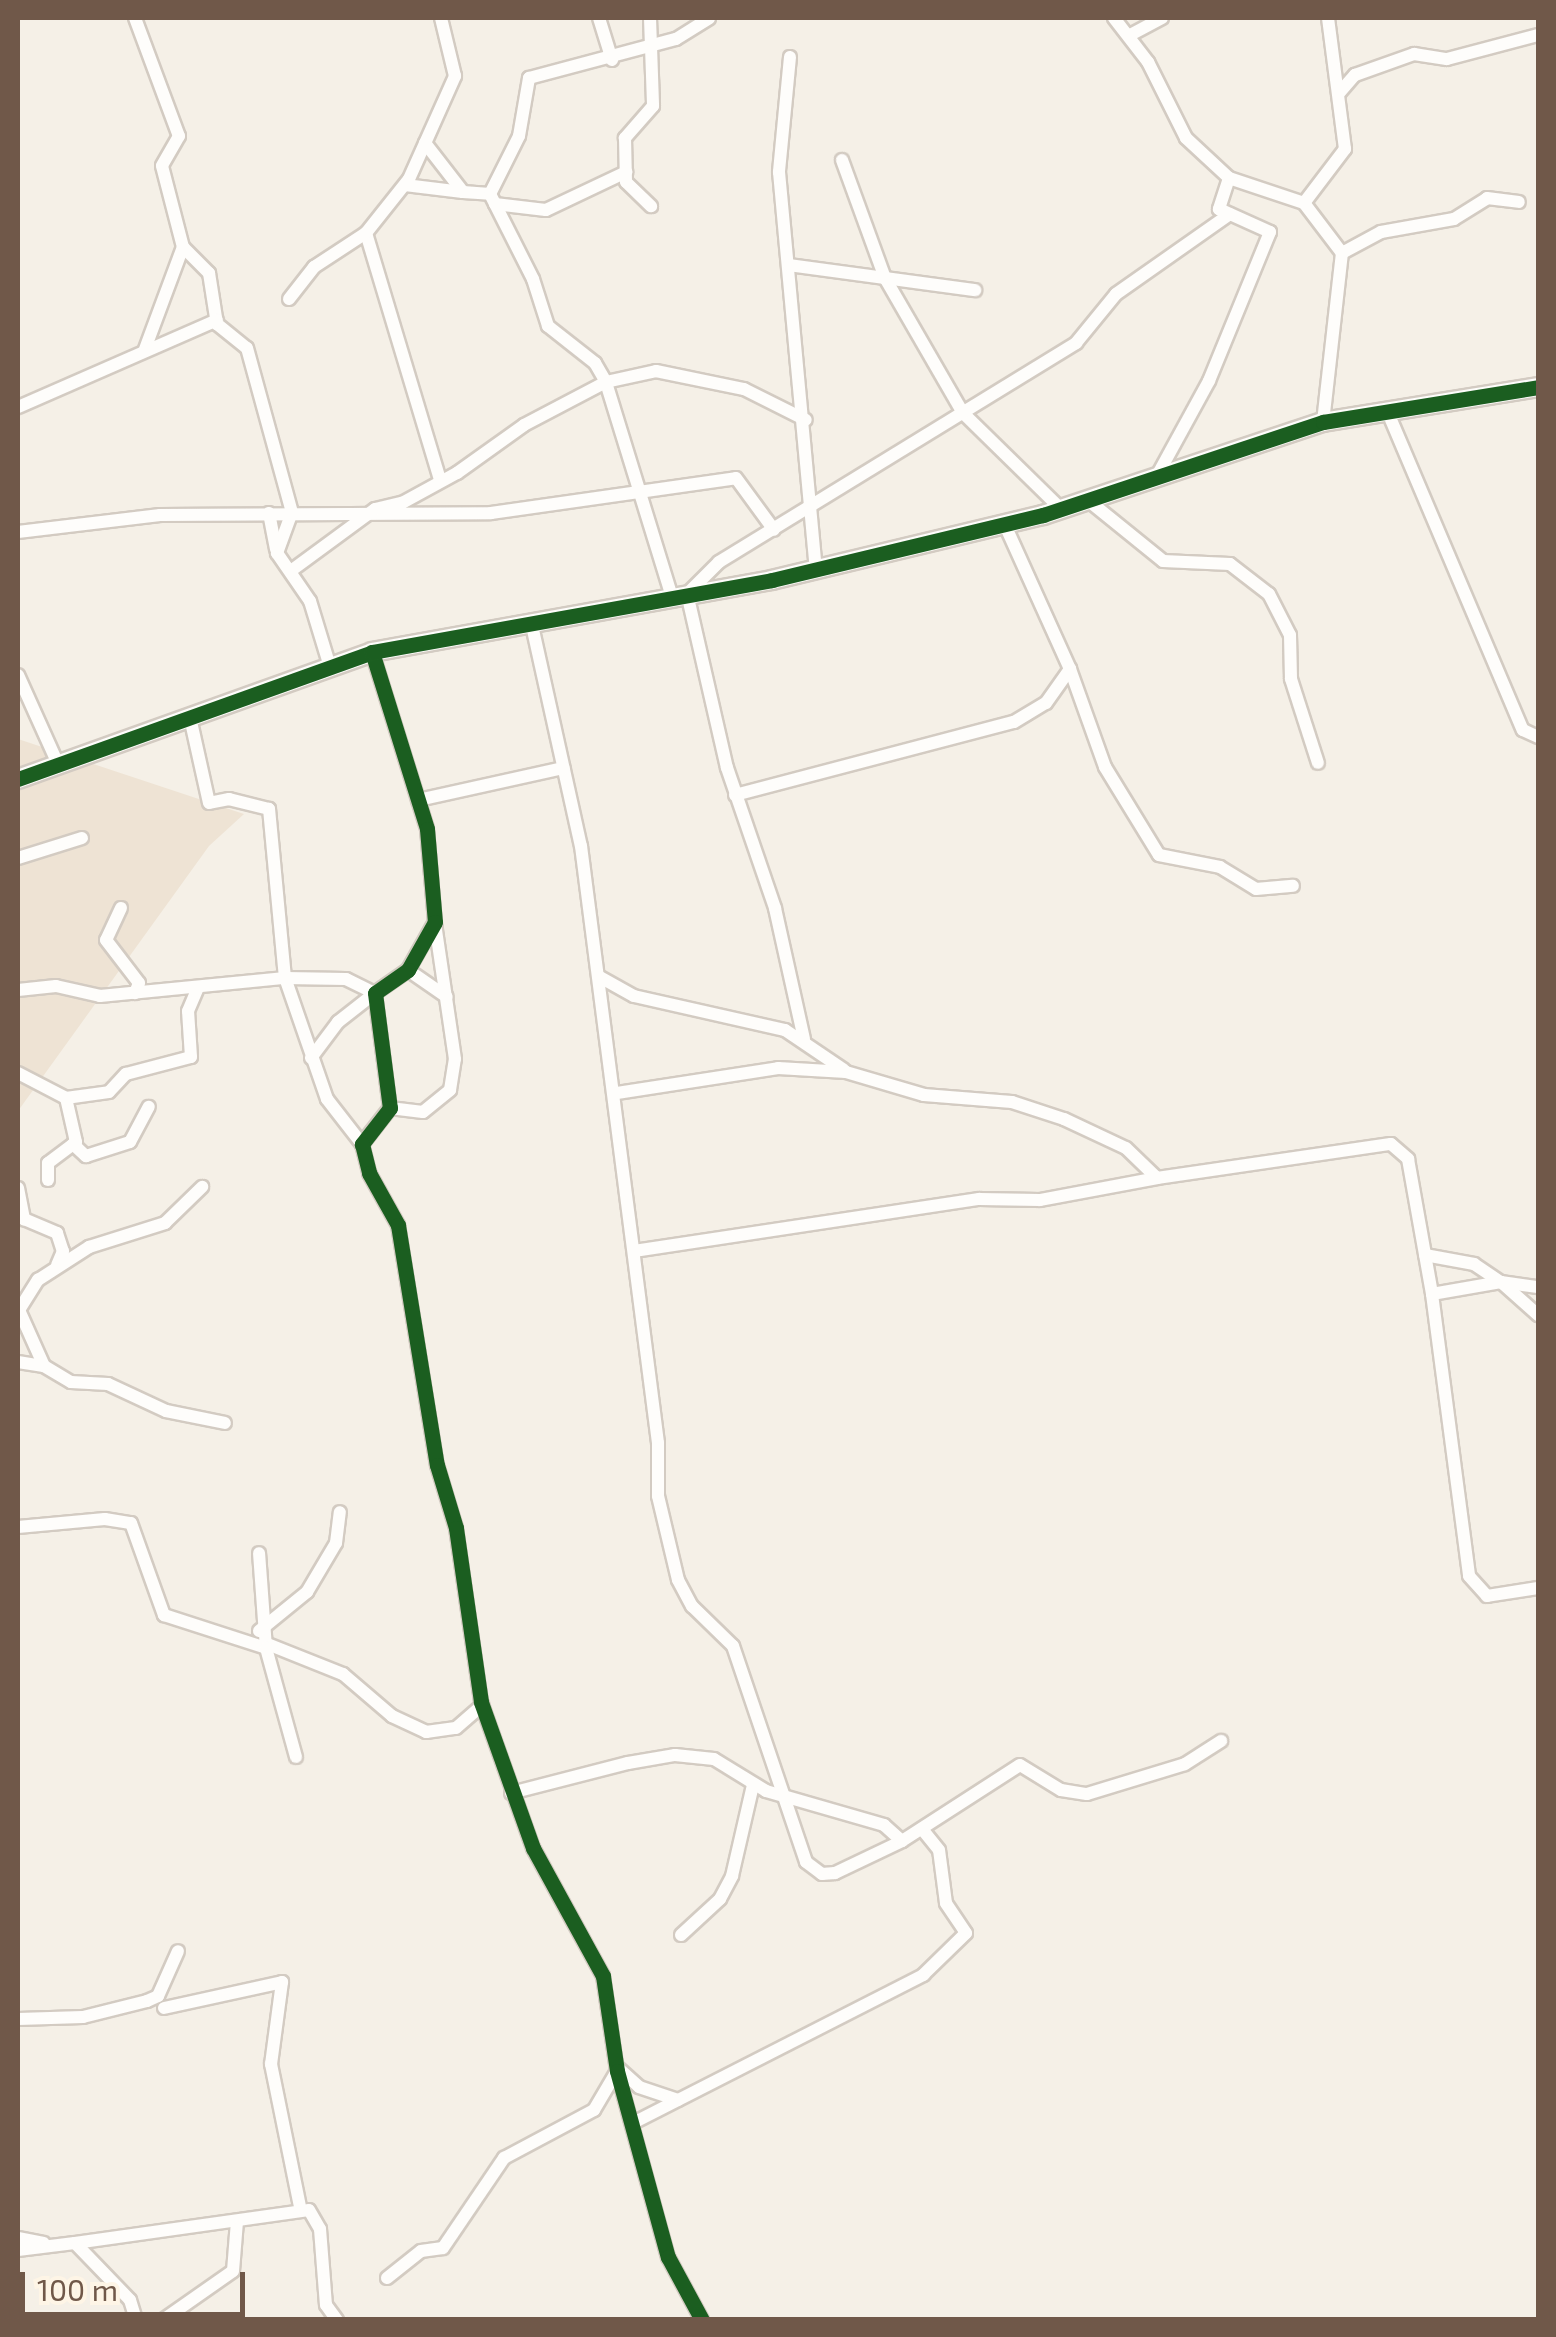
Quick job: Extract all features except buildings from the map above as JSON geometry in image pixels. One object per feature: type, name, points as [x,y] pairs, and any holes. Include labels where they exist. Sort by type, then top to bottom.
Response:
[{"type":"street","points":[[134,18],[178,136],[162,166],[183,247],[209,273],[217,320],[247,348],[292,512],[277,553]]},
{"type":"street","points":[[289,299],[314,267],[366,233],[405,184],[455,76],[441,18]]},
{"type":"street","points":[[598,18],[612,60]]},
{"type":"street","points":[[650,18],[653,106],[625,138],[626,182],[651,206]]},
{"type":"street","points":[[492,199],[519,136],[529,78],[612,60],[650,47],[709,18]]},
{"type":"street","points":[[1114,18],[1132,34],[1186,138],[1229,178],[1304,202],[1342,252],[1323,422]]},
{"type":"street","points":[[1132,34],[1162,18]]},
{"type":"street","points":[[1304,202],[1345,149],[1328,18]]},
{"type":"street","points":[[1340,92],[1355,75],[1414,54],[1446,59],[1538,35]]},
{"type":"street","points":[[790,58],[779,172],[806,420],[816,570]]},
{"type":"street","points":[[425,144],[463,192]]},
{"type":"street","points":[[842,160],[885,278],[964,412],[1061,510]]},
{"type":"street","points":[[405,184],[546,210],[626,172]]},
{"type":"street","points":[[1156,478],[1209,381],[1270,232],[1219,208],[1229,178]]},
{"type":"street","points":[[1342,252],[1381,232],[1454,220],[1487,198],[1519,202]]},
{"type":"street","points":[[492,199],[533,280],[548,326],[595,363],[606,382],[679,596],[735,795],[775,908],[804,1039]]},
{"type":"street","points":[[679,596],[718,562],[1076,343],[1116,294],[1230,214]]},
{"type":"street","points":[[366,233],[440,480]]},
{"type":"street","points":[[145,349],[183,247]]},
{"type":"street","points":[[789,265],[975,290]]},
{"type":"street","points":[[18,407],[217,320]]},
{"type":"street","points":[[292,570],[374,509],[402,502],[606,382],[656,371],[744,389],[806,420]]},
{"type":"street","points":[[18,779],[372,652],[816,570],[1061,510],[1323,422],[1389,415],[1538,387]]},
{"type":"street","points":[[1389,415],[1522,730],[1538,737]]},
{"type":"street","points":[[18,532],[52,523],[268,512],[374,509],[491,513],[641,487],[736,478],[774,530]]},
{"type":"street","points":[[1089,501],[1163,561],[1230,564],[1269,594],[1290,634],[1292,679],[1318,763]]},
{"type":"street","points":[[268,512],[277,553],[310,601],[330,667]]},
{"type":"street","points":[[1005,524],[1070,669],[1105,767],[1159,856],[1220,867],[1256,890],[1292,886]]},
{"type":"street","points":[[531,622],[564,768],[617,1093],[658,1443],[658,1496],[672,1557],[692,1606],[733,1646],[806,1862],[822,1874],[846,1870],[922,1830],[1020,1766],[1061,1790],[1087,1794],[1185,1764],[1221,1742]]},
{"type":"street","points":[[372,652],[418,800],[454,1059],[450,1090],[423,1112],[390,1108]]},
{"type":"street","points":[[735,795],[1014,722],[1046,704],[1070,669]]},
{"type":"street","points":[[18,676],[58,764]]},
{"type":"street","points":[[190,717],[209,802],[229,798],[269,808],[285,978],[327,1099],[362,1144],[369,1173],[398,1225],[482,1705],[510,1793],[553,1892],[596,1959],[616,2068],[668,2257],[702,2320]]},
{"type":"street","points":[[418,800],[564,768]]},
{"type":"street","points":[[18,858],[82,838]]},
{"type":"street","points":[[120,908],[106,940],[139,983],[135,993]]},
{"type":"street","points":[[311,1058],[338,1022],[408,970],[435,922]]},
{"type":"street","points":[[408,970],[447,997]]},
{"type":"street","points":[[598,976],[634,996],[804,1039],[846,1072]]},
{"type":"street","points":[[18,990],[56,986],[100,996],[285,978],[346,979],[375,993]]},
{"type":"street","points":[[18,1073],[66,1098],[109,1092],[126,1074],[191,1057],[188,1011],[198,987]]},
{"type":"street","points":[[362,1144],[390,1108],[375,993]]},
{"type":"street","points":[[617,1093],[778,1068],[846,1072],[924,1095],[1012,1102],[1064,1119],[1126,1148],[1157,1178]]},
{"type":"street","points":[[66,1098],[73,1144],[86,1156],[130,1142],[149,1106]]},
{"type":"street","points":[[48,1180],[48,1163],[73,1144]]},
{"type":"street","points":[[634,1252],[978,1199],[1040,1200],[1157,1178],[1392,1144],[1408,1159],[1432,1294],[1469,1576],[1486,1596],[1538,1588]]},
{"type":"street","points":[[44,1366],[20,1310],[38,1280],[57,1265],[164,1223],[202,1187]]},
{"type":"street","points":[[18,1188],[24,1219],[57,1233],[62,1251],[57,1265]]},
{"type":"street","points":[[1425,1255],[1474,1264],[1538,1315]]},
{"type":"street","points":[[1432,1294],[1501,1282],[1538,1287]]},
{"type":"street","points":[[18,1362],[44,1366],[71,1382],[108,1384],[166,1412],[226,1423]]},
{"type":"street","points":[[265,1640],[307,1592],[336,1543],[340,1512]]},
{"type":"street","points":[[18,1527],[105,1519],[131,1524],[154,1584],[156,1608],[244,1640],[265,1640],[330,1667],[392,1716],[426,1732],[456,1728],[482,1705]]},
{"type":"street","points":[[259,1553],[265,1640],[296,1758]]},
{"type":"street","points":[[510,1793],[674,1755],[728,1763],[753,1784],[884,1826],[902,1841]]},
{"type":"street","points":[[681,1934],[720,1898],[732,1876],[753,1784]]},
{"type":"street","points":[[632,2123],[923,1975],[966,1934],[946,1904],[939,1850],[922,1830]]},
{"type":"street","points":[[18,2019],[82,2017],[147,2001],[158,1996],[178,1951]]},
{"type":"street","points":[[164,2008],[282,1982],[270,2064],[300,2208]]},
{"type":"street","points":[[616,2068],[639,2087],[678,2100]]},
{"type":"street","points":[[387,2278],[421,2251],[443,2248],[504,2158],[594,2110],[616,2068]]},
{"type":"street","points":[[18,2250],[237,2221],[300,2208],[316,2217],[323,2292],[336,2320]]},
{"type":"street","points":[[163,2320],[233,2271],[237,2221]]},
{"type":"street","points":[[18,2238],[54,2246]]},
{"type":"street","points":[[75,2244],[130,2300],[136,2320]]},
{"type":"shaded area","points":[[18,739],[244,814],[209,846],[18,1111]]},
{"type":"cycle path","points":[[18,779],[372,652],[772,580],[1043,515],[1323,422],[1538,387]]},
{"type":"cycle path","points":[[372,652],[427,829],[435,922],[408,970],[375,993],[390,1108],[362,1144],[369,1173],[398,1225],[437,1465],[456,1528],[481,1702],[533,1848],[603,1976],[617,2071],[668,2257],[702,2320]]}]
